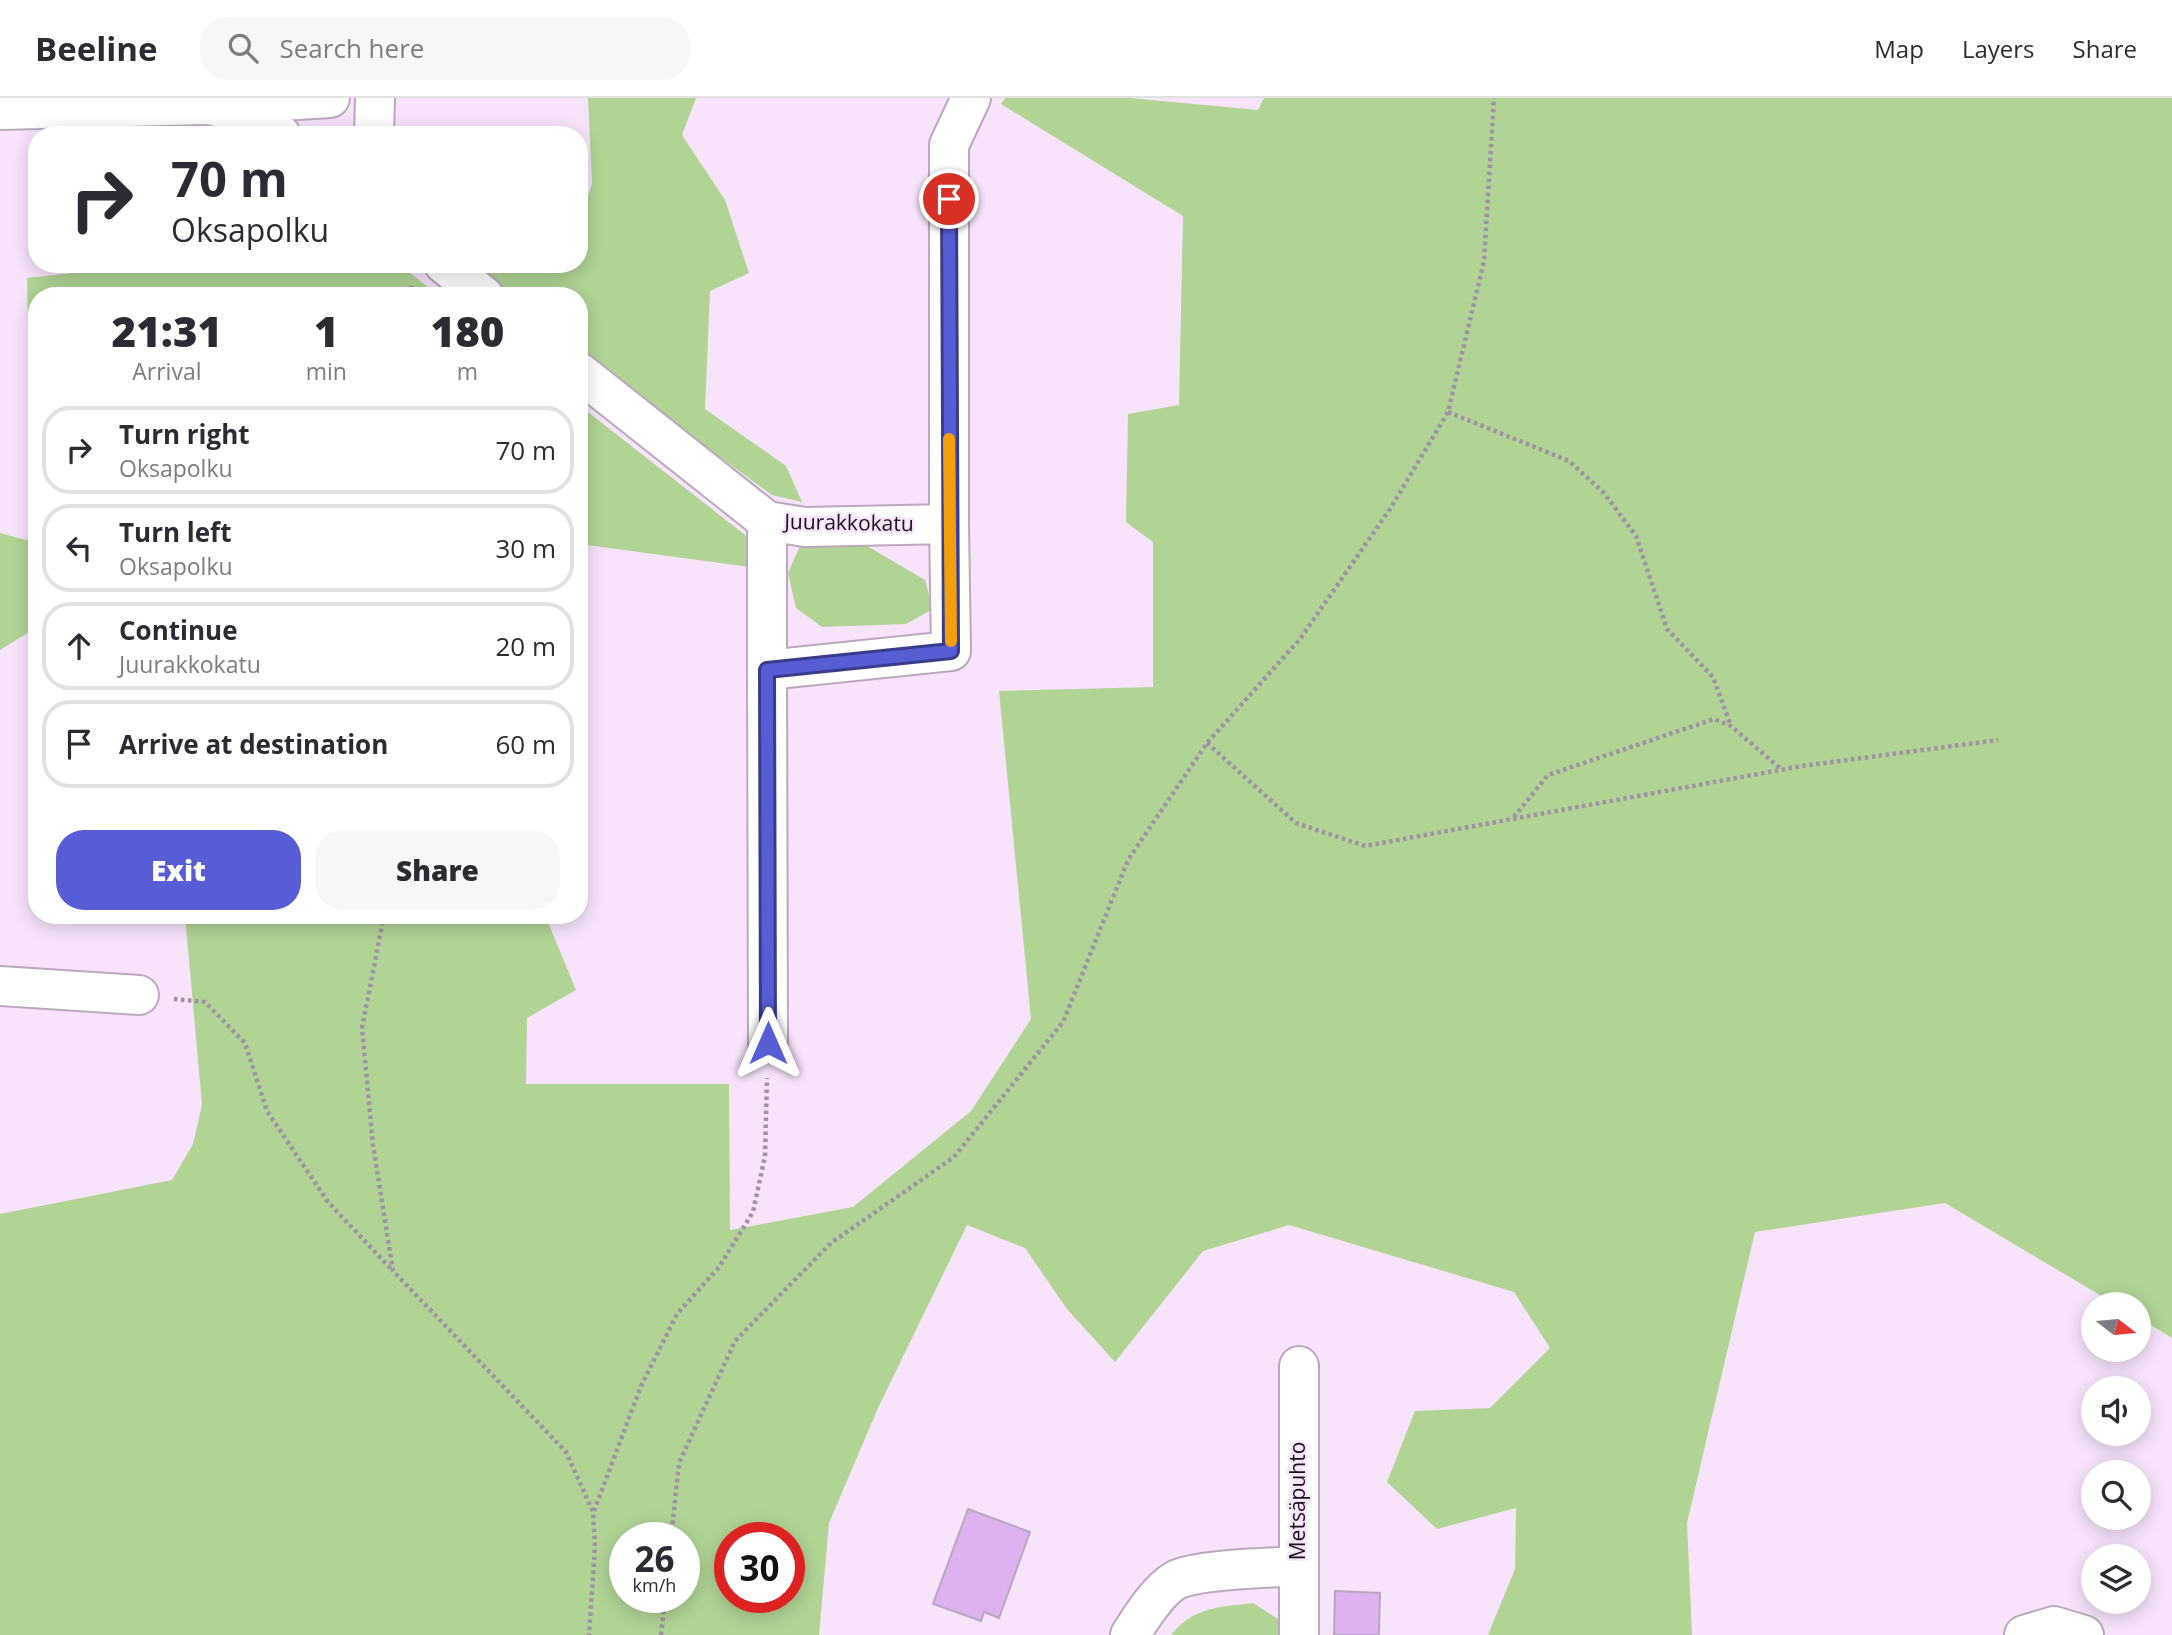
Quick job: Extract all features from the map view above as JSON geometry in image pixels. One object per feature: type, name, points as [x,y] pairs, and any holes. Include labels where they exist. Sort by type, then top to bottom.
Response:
[{"type":"street","points":[[0,110],[209,105],[330,98]]},
{"type":"street","points":[[373,126],[375,98]]},
{"type":"street","points":[[767,670],[951,651],[949,145],[971,98]]},
{"type":"street","points":[[209,105],[259,117],[270,126]]},
{"type":"street","points":[[455,273],[473,287]]},
{"type":"street","name":"Juurakkokatu","points":[[588,379],[767,521],[805,527],[949,524]]},
{"type":"street","points":[[767,521],[768,1043]]},
{"type":"street","points":[[0,986],[139,995]]},
{"type":"street","name":"Metsäpuhto","points":[[1299,1366],[1299,1635]]},
{"type":"street","points":[[1130,1635],[1146,1609],[1176,1580],[1218,1572],[1297,1566]]},
{"type":"street","points":[[2025,1635],[2054,1626],[2084,1635]]},
{"type":"path","points":[[673,1522],[679,1463],[736,1341],[831,1243],[954,1157],[1063,1022],[1128,860],[1208,743],[1300,639],[1391,509],[1448,412],[1484,261],[1494,98]]},
{"type":"path","points":[[1448,412],[1569,461],[1604,494],[1636,536],[1667,629],[1713,677],[1731,726]]},
{"type":"path","points":[[1513,819],[1548,775],[1714,719],[1731,726],[1782,770]]},
{"type":"path","points":[[1208,743],[1297,823],[1365,846],[1782,770],[1998,740]]},
{"type":"path","points":[[382,924],[362,1028],[373,1145],[393,1271]]},
{"type":"path","points":[[139,995],[205,1002],[245,1043],[267,1111],[328,1202],[566,1452],[593,1512],[595,1547],[589,1635]]},
{"type":"path","points":[[593,1512],[641,1386],[677,1314],[719,1267],[753,1212],[765,1156],[768,1043]]},
{"type":"path","points":[[661,1635],[663,1613]]},
{"type":"green space","points":[[588,98],[696,98],[682,135],[725,200],[749,273],[710,291],[705,409],[786,466],[802,502],[772,495],[588,361],[588,287],[487,287],[473,277],[474,273],[588,273],[588,196],[592,184]]},
{"type":"green space","points":[[1005,98],[1130,98],[1258,110],[1264,98],[2172,98],[2172,1338],[2151,1325],[2151,1292],[2095,1292],[1945,1203],[1755,1232],[1687,1523],[1692,1635],[1488,1635],[1515,1569],[1516,1508],[1437,1529],[1387,1482],[1415,1411],[1490,1408],[1550,1348],[1514,1292],[1289,1225],[1203,1251],[1115,1362],[1067,1309],[1025,1248],[967,1225],[878,1408],[829,1523],[819,1635],[0,1635],[0,1214],[172,1180],[193,1144],[202,1105],[186,924],[549,924],[576,990],[527,1018],[526,1084],[729,1084],[730,1230],[853,1207],[971,1111],[1031,1019],[999,691],[1153,687],[1153,542],[1126,522],[1128,414],[1179,405],[1183,216],[1001,104]]},
{"type":"green space","points":[[72,273],[410,273],[428,287],[28,287],[28,327],[27,278]]},
{"type":"green space","points":[[588,412],[749,538],[750,567],[588,545]]},
{"type":"green space","points":[[0,533],[28,541],[28,633],[0,650]]},
{"type":"green space","points":[[862,543],[925,580],[933,609],[906,624],[822,627],[796,608],[788,573],[800,546]]},
{"type":"green space","points":[[1253,1603],[1283,1622],[1283,1635],[1171,1635],[1188,1619],[1208,1610]]},
{"type":"building","points":[[968,1509],[1030,1532],[999,1618],[984,1612],[981,1621],[933,1604]]},
{"type":"building","points":[[1335,1591],[1380,1593],[1379,1635],[1334,1635]]},
{"type":"slow traffic","points":[[949,439],[951,641]]},
{"type":"route","points":[[768,1043],[767,670],[951,651],[949,199]]}]
